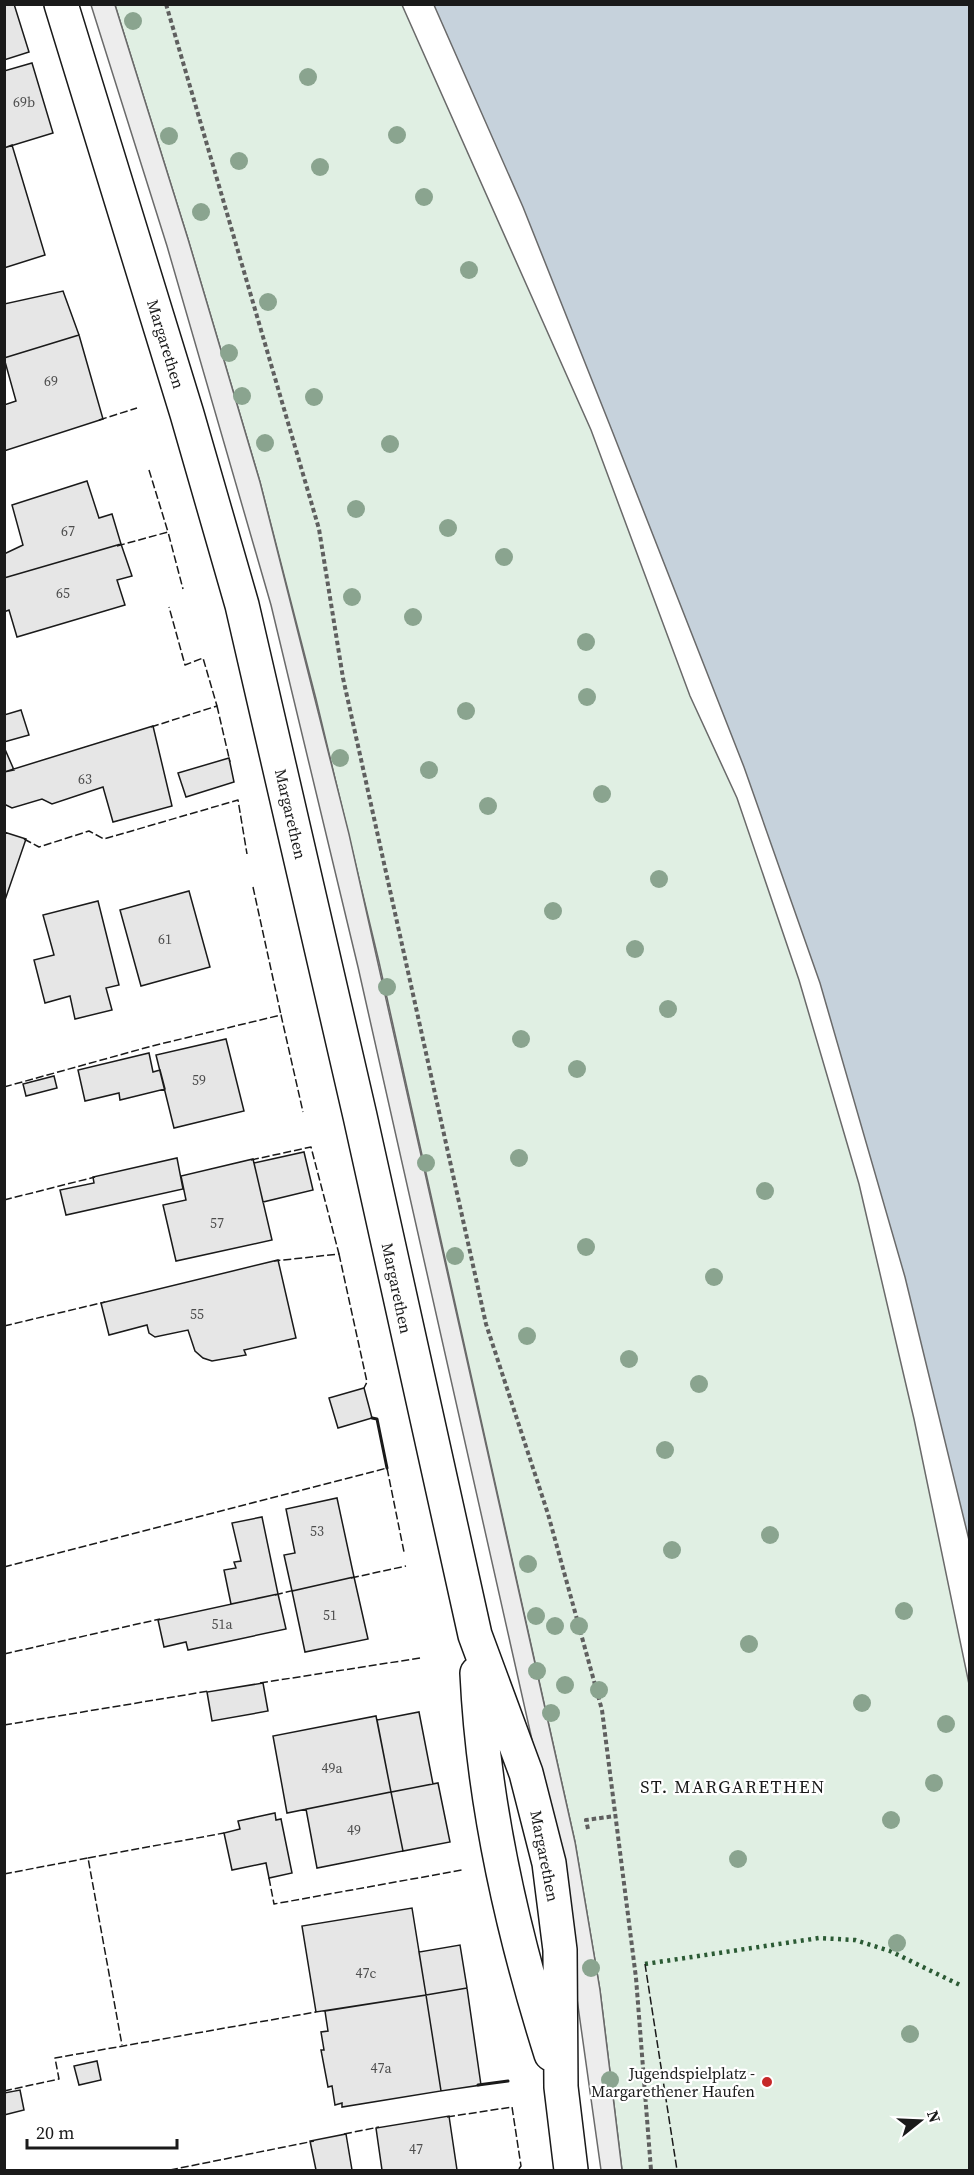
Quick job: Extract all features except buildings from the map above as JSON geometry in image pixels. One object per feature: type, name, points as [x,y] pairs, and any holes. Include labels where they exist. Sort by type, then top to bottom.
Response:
[{"type":"main road","name":"Margarethen","points":[[61,4],[188,414],[242,605],[358,1105],[476,1635],[526,1773],[549,1863],[560,1950],[561,2087],[570,2170]]},
{"type":"main road","name":"Margarethen","points":[[476,1635],[483,1738],[514,1926],[561,2087]]},
{"type":"path","points":[[166,4],[319,529],[344,678],[486,1324],[548,1514],[602,1710],[636,1978],[651,2170]]},
{"type":"green space","points":[[115,5],[402,5],[591,430],[690,696],[737,798],[799,980],[859,1184],[914,1419],[969,1684],[969,2170],[622,2170],[600,1990],[575,1842],[379,962],[316,699],[260,482]]},
{"type":"shaded area","points":[[91,5],[115,5],[188,239],[260,482],[349,834],[575,1842],[600,1990],[622,2170],[601,2170],[555,1842],[358,967],[271,605],[167,246]]},
{"type":"shaded area","points":[[434,5],[969,5],[969,1540],[905,1277],[820,983],[744,767],[611,428],[523,207]]},
{"type":"hedge","points":[[645,1964],[819,1938],[855,1940],[890,1951],[962,1986]]},
{"type":"fence","points":[[99,420],[137,408]]},
{"type":"fence","points":[[149,470],[168,532]]},
{"type":"fence","points":[[117,546],[168,532],[183,589]]},
{"type":"fence","points":[[151,727],[217,706],[203,658],[185,665],[169,607]]},
{"type":"fence","points":[[217,706],[230,762]]},
{"type":"fence","points":[[24,839],[39,847],[89,831],[104,839],[238,800],[247,854]]},
{"type":"fence","points":[[253,887],[281,1015]]},
{"type":"fence","points":[[4,1087],[152,1046],[281,1015],[303,1112]]},
{"type":"fence","points":[[251,1160],[311,1147],[339,1254],[274,1261]]},
{"type":"fence","points":[[4,1200],[95,1177]]},
{"type":"fence","points":[[339,1254],[367,1382],[364,1388]]},
{"type":"fence","points":[[4,1326],[105,1302]]},
{"type":"fence","points":[[4,1567],[387,1468],[404,1552]]},
{"type":"fence","points":[[351,1578],[406,1566]]},
{"type":"fence","points":[[275,1595],[295,1590]]},
{"type":"fence","points":[[4,1654],[160,1619]]},
{"type":"fence","points":[[260,1683],[420,1658]]},
{"type":"fence","points":[[4,1725],[209,1691]]},
{"type":"fence","points":[[88,1858],[224,1833]]},
{"type":"fence","points":[[4,1874],[88,1858],[122,2045]]},
{"type":"fence","points":[[269,1878],[274,1904],[462,1870]]},
{"type":"fence","points":[[645,1964],[677,2170]]},
{"type":"fence","points":[[4,2091],[59,2079],[55,2058],[316,2012]]},
{"type":"fence","points":[[447,2117],[512,2107],[521,2166],[518,2170]]},
{"type":"fence","points":[[344,2134],[379,2127]]},
{"type":"fence","points":[[170,2170],[314,2141]]},
{"type":"wall","points":[[372,1418],[377,1419],[387,1468]]},
{"type":"wall","points":[[478,2085],[508,2081]]},
{"type":"place","name":"Jugendspielplatz - Margarethener Haufen","points":[[767,2082]]},
{"type":"district","name":"ST. MARGARETHEN","points":[[733,1786]]}]
